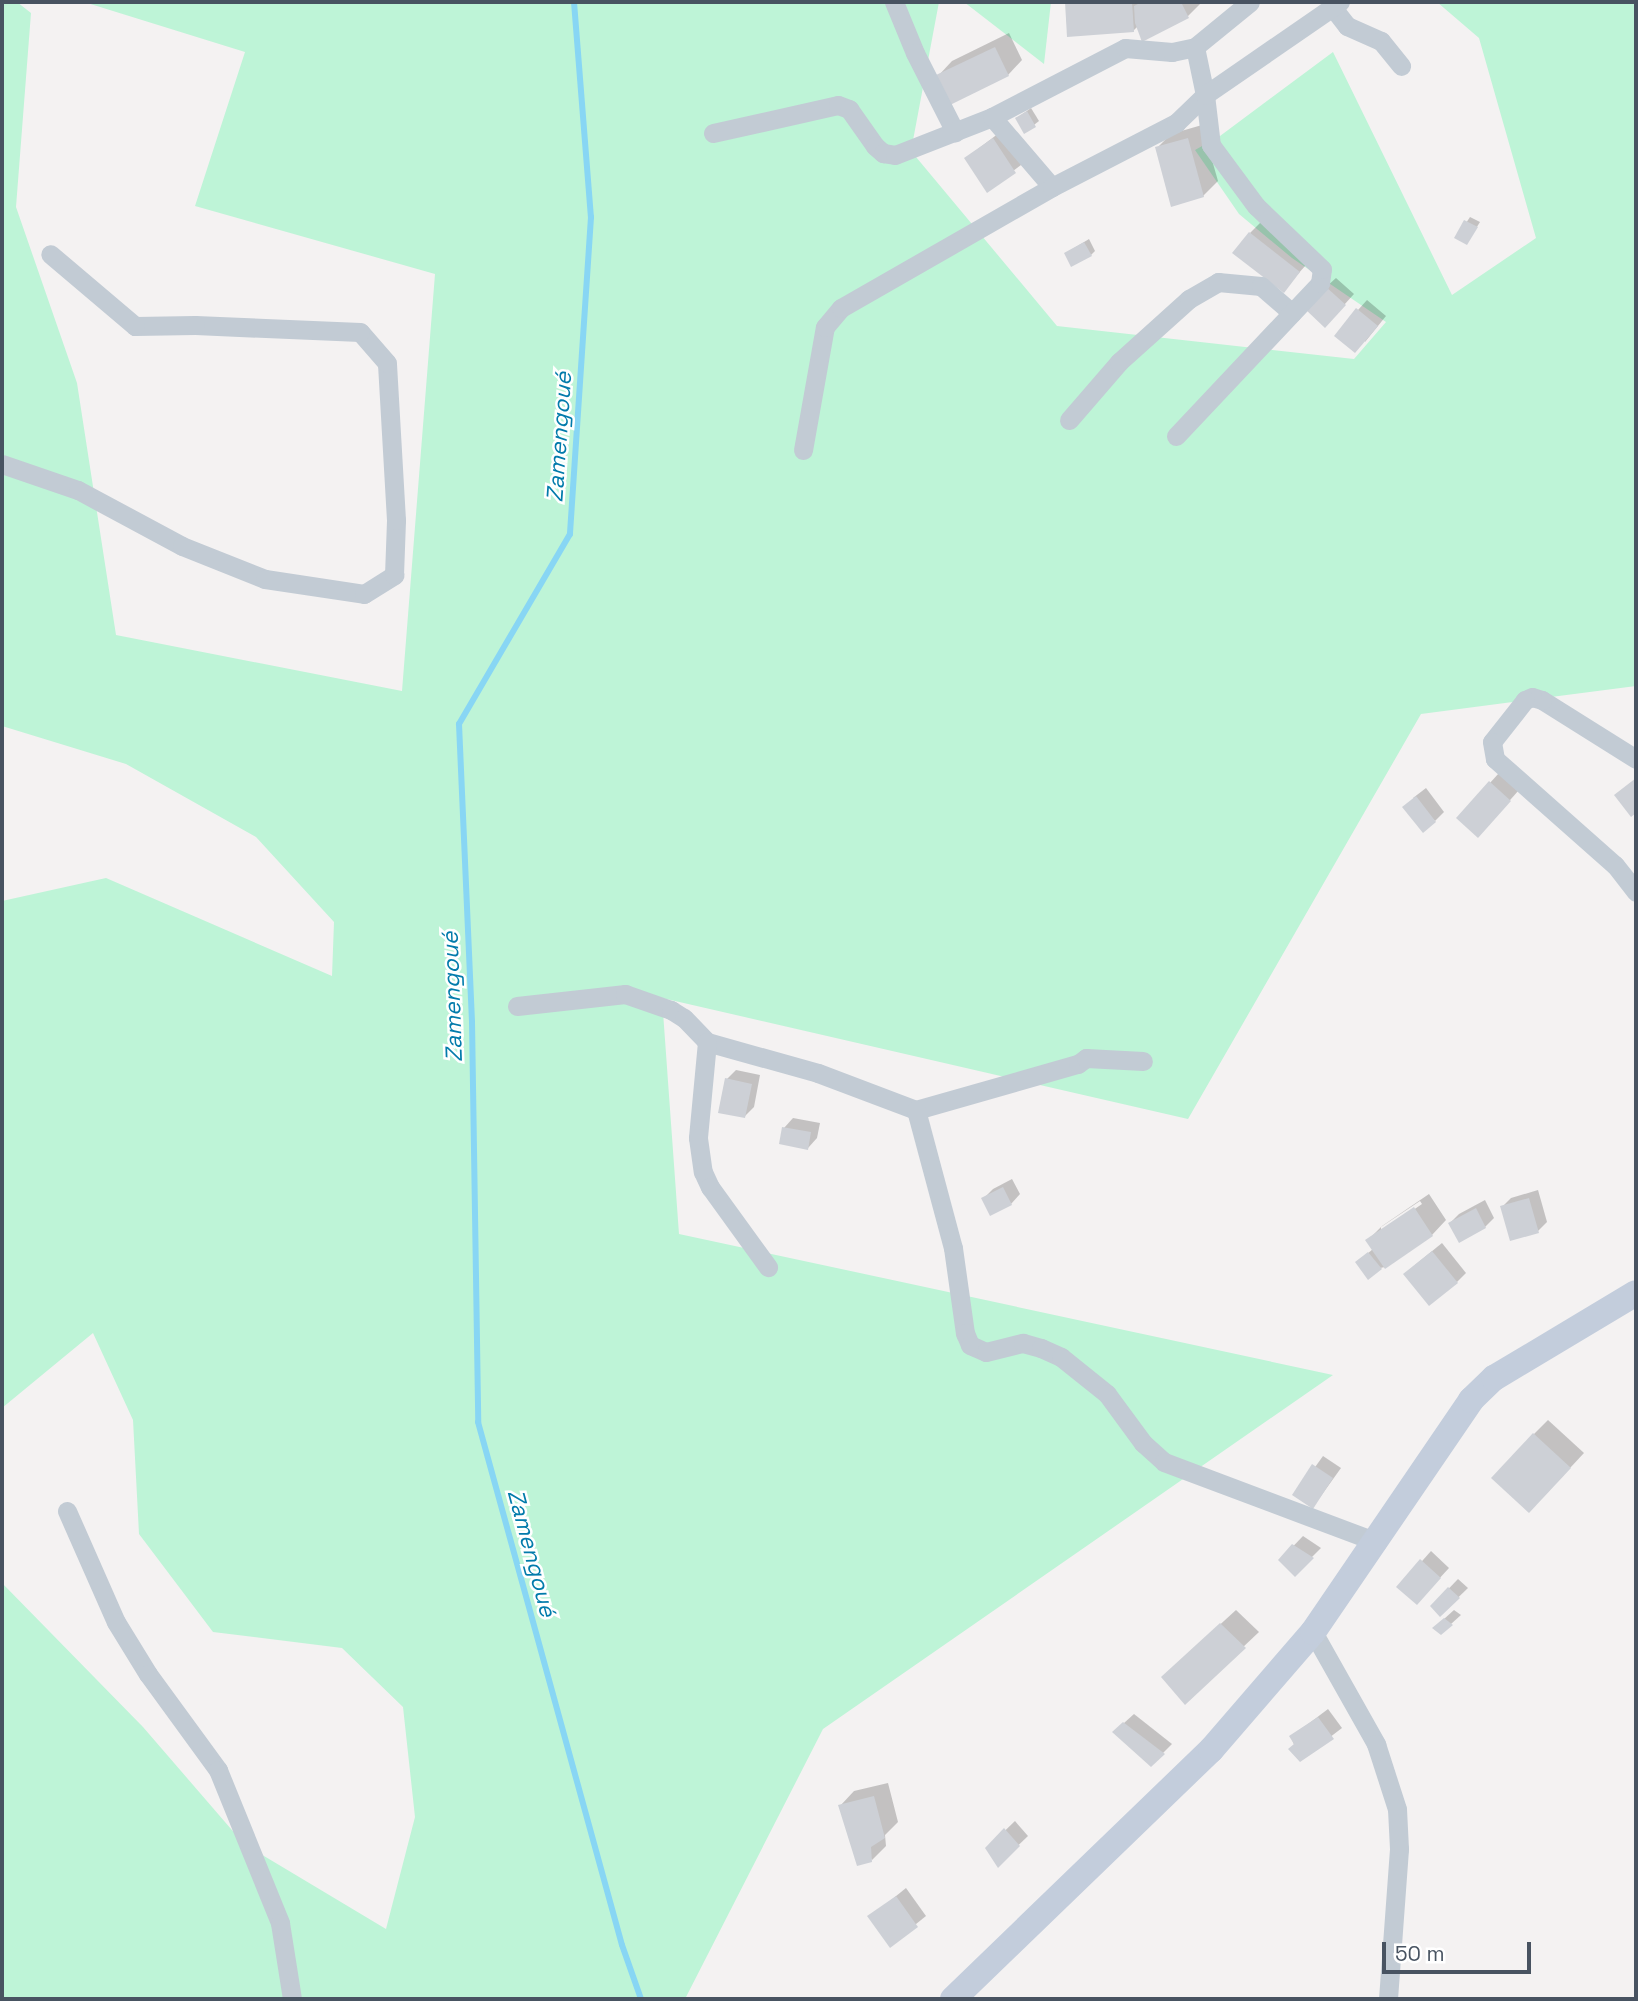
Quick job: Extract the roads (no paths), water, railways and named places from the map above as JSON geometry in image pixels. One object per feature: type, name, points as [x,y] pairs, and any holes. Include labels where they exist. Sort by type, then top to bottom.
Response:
[{"type":"street","points":[[894,2],[915,53],[955,131]]},
{"type":"street","points":[[713,133],[838,105],[849,109],[874,146],[883,153],[895,155],[992,117],[1125,48],[1172,52],[1195,47],[1250,2]]},
{"type":"street","points":[[803,450],[825,327],[831,317],[1052,187],[1157,135],[1176,123],[1205,95],[1337,5],[1347,26],[1381,41],[1401,66]]},
{"type":"street","points":[[1176,436],[1320,283],[1322,269],[1256,206],[1211,145],[1205,95],[1195,47]]},
{"type":"street","points":[[992,117],[1052,187]]},
{"type":"street","points":[[2,464],[78,490],[182,546],[265,579],[364,594],[394,575],[396,520],[387,362],[360,332],[195,325],[135,326],[50,254]]},
{"type":"street","points":[[1069,420],[1119,362],[1189,299],[1218,282],[1261,286],[1292,313]]},
{"type":"street","points":[[1636,759],[1542,700],[1532,697],[1524,700],[1492,742],[1495,758],[1615,865],[1636,892]]},
{"type":"street","points":[[517,1006],[625,994],[671,1010],[707,1042],[818,1073],[916,1110],[1078,1064],[1086,1058],[1143,1061]]},
{"type":"street","points":[[707,1042],[698,1138],[703,1172],[710,1187],[768,1267]]},
{"type":"street","points":[[916,1110],[953,1248],[965,1333],[970,1345],[986,1352],[1023,1343],[1060,1357],[1107,1394],[1143,1443],[1164,1461],[1377,1542]]},
{"type":"street","points":[[953,1999],[1211,1750],[1313,1632],[1377,1542],[1471,1400],[1494,1378],[1636,1293]]},
{"type":"street","points":[[66,1511],[116,1622],[148,1674],[218,1770],[280,1923],[292,1999]]},
{"type":"street","points":[[1313,1632],[1376,1745],[1397,1809],[1399,1849],[1388,1999]]},
{"type":"waterway","name":"Zamengoué","points":[[574,2],[591,217],[570,534],[459,724],[472,1022],[478,1422],[622,1945],[641,1999]]}]
